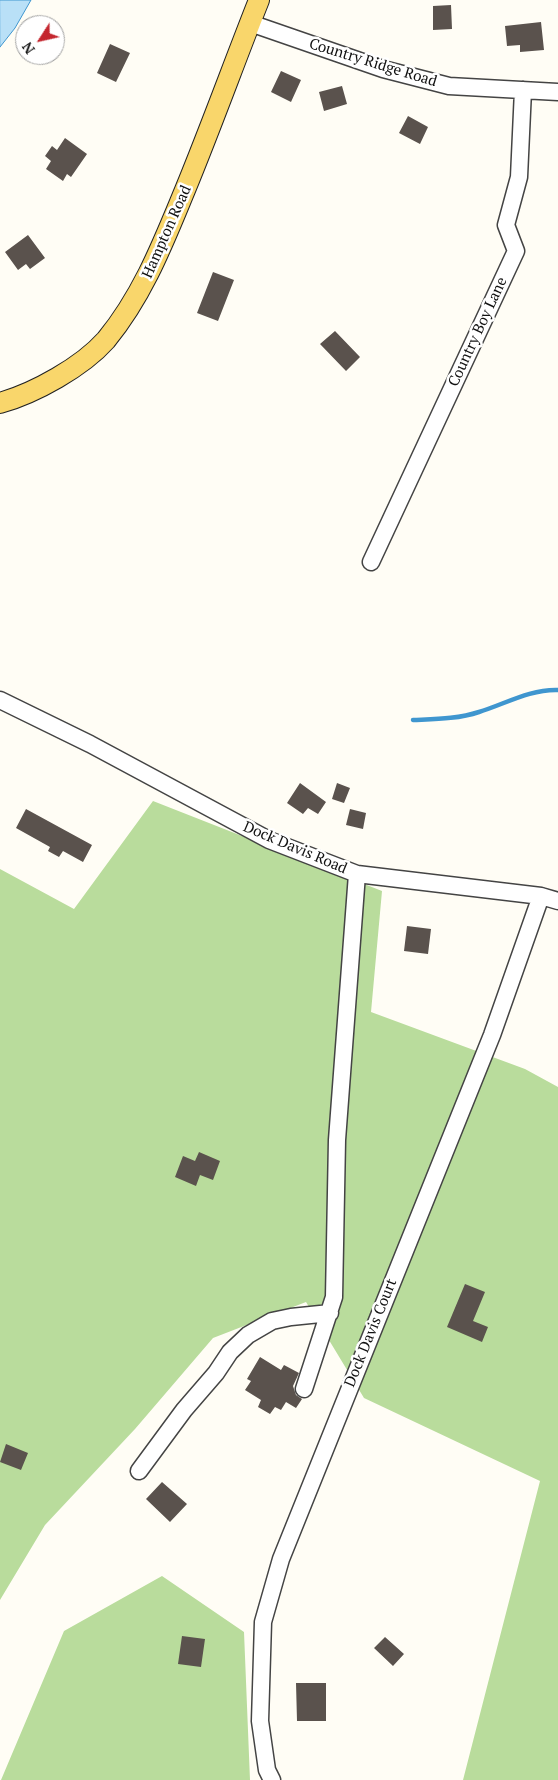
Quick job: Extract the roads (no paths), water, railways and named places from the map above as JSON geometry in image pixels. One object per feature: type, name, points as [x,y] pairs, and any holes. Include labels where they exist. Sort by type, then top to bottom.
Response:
[{"type":"main road","name":"Hampton Road","points":[[0,403],[41,388],[72,369],[104,341],[132,305],[156,261],[259,0]]},
{"type":"street","name":"Country Ridge Road","points":[[250,24],[383,69],[448,86],[558,92]]},
{"type":"street","name":"Country Boy Lane","points":[[371,562],[516,252],[506,225],[519,177],[523,90]]},
{"type":"street","name":"Dock Davis Road","points":[[0,700],[90,744],[269,840],[357,874],[541,896],[558,901]]},
{"type":"street","points":[[304,1389],[334,1297],[337,1140],[357,874]]},
{"type":"street","name":"Dock Davis Court","points":[[272,1780],[267,1770],[260,1721],[263,1622],[280,1558],[492,1035],[541,896]]},
{"type":"street","points":[[139,1471],[184,1410],[216,1374],[230,1352],[248,1335],[272,1321],[330,1313]]},
{"type":"water","points":[[0,0],[31,0],[22,15],[15,15],[15,28],[0,47]]},
{"type":"waterway","points":[[413,720],[463,716],[528,694],[558,690]]}]
